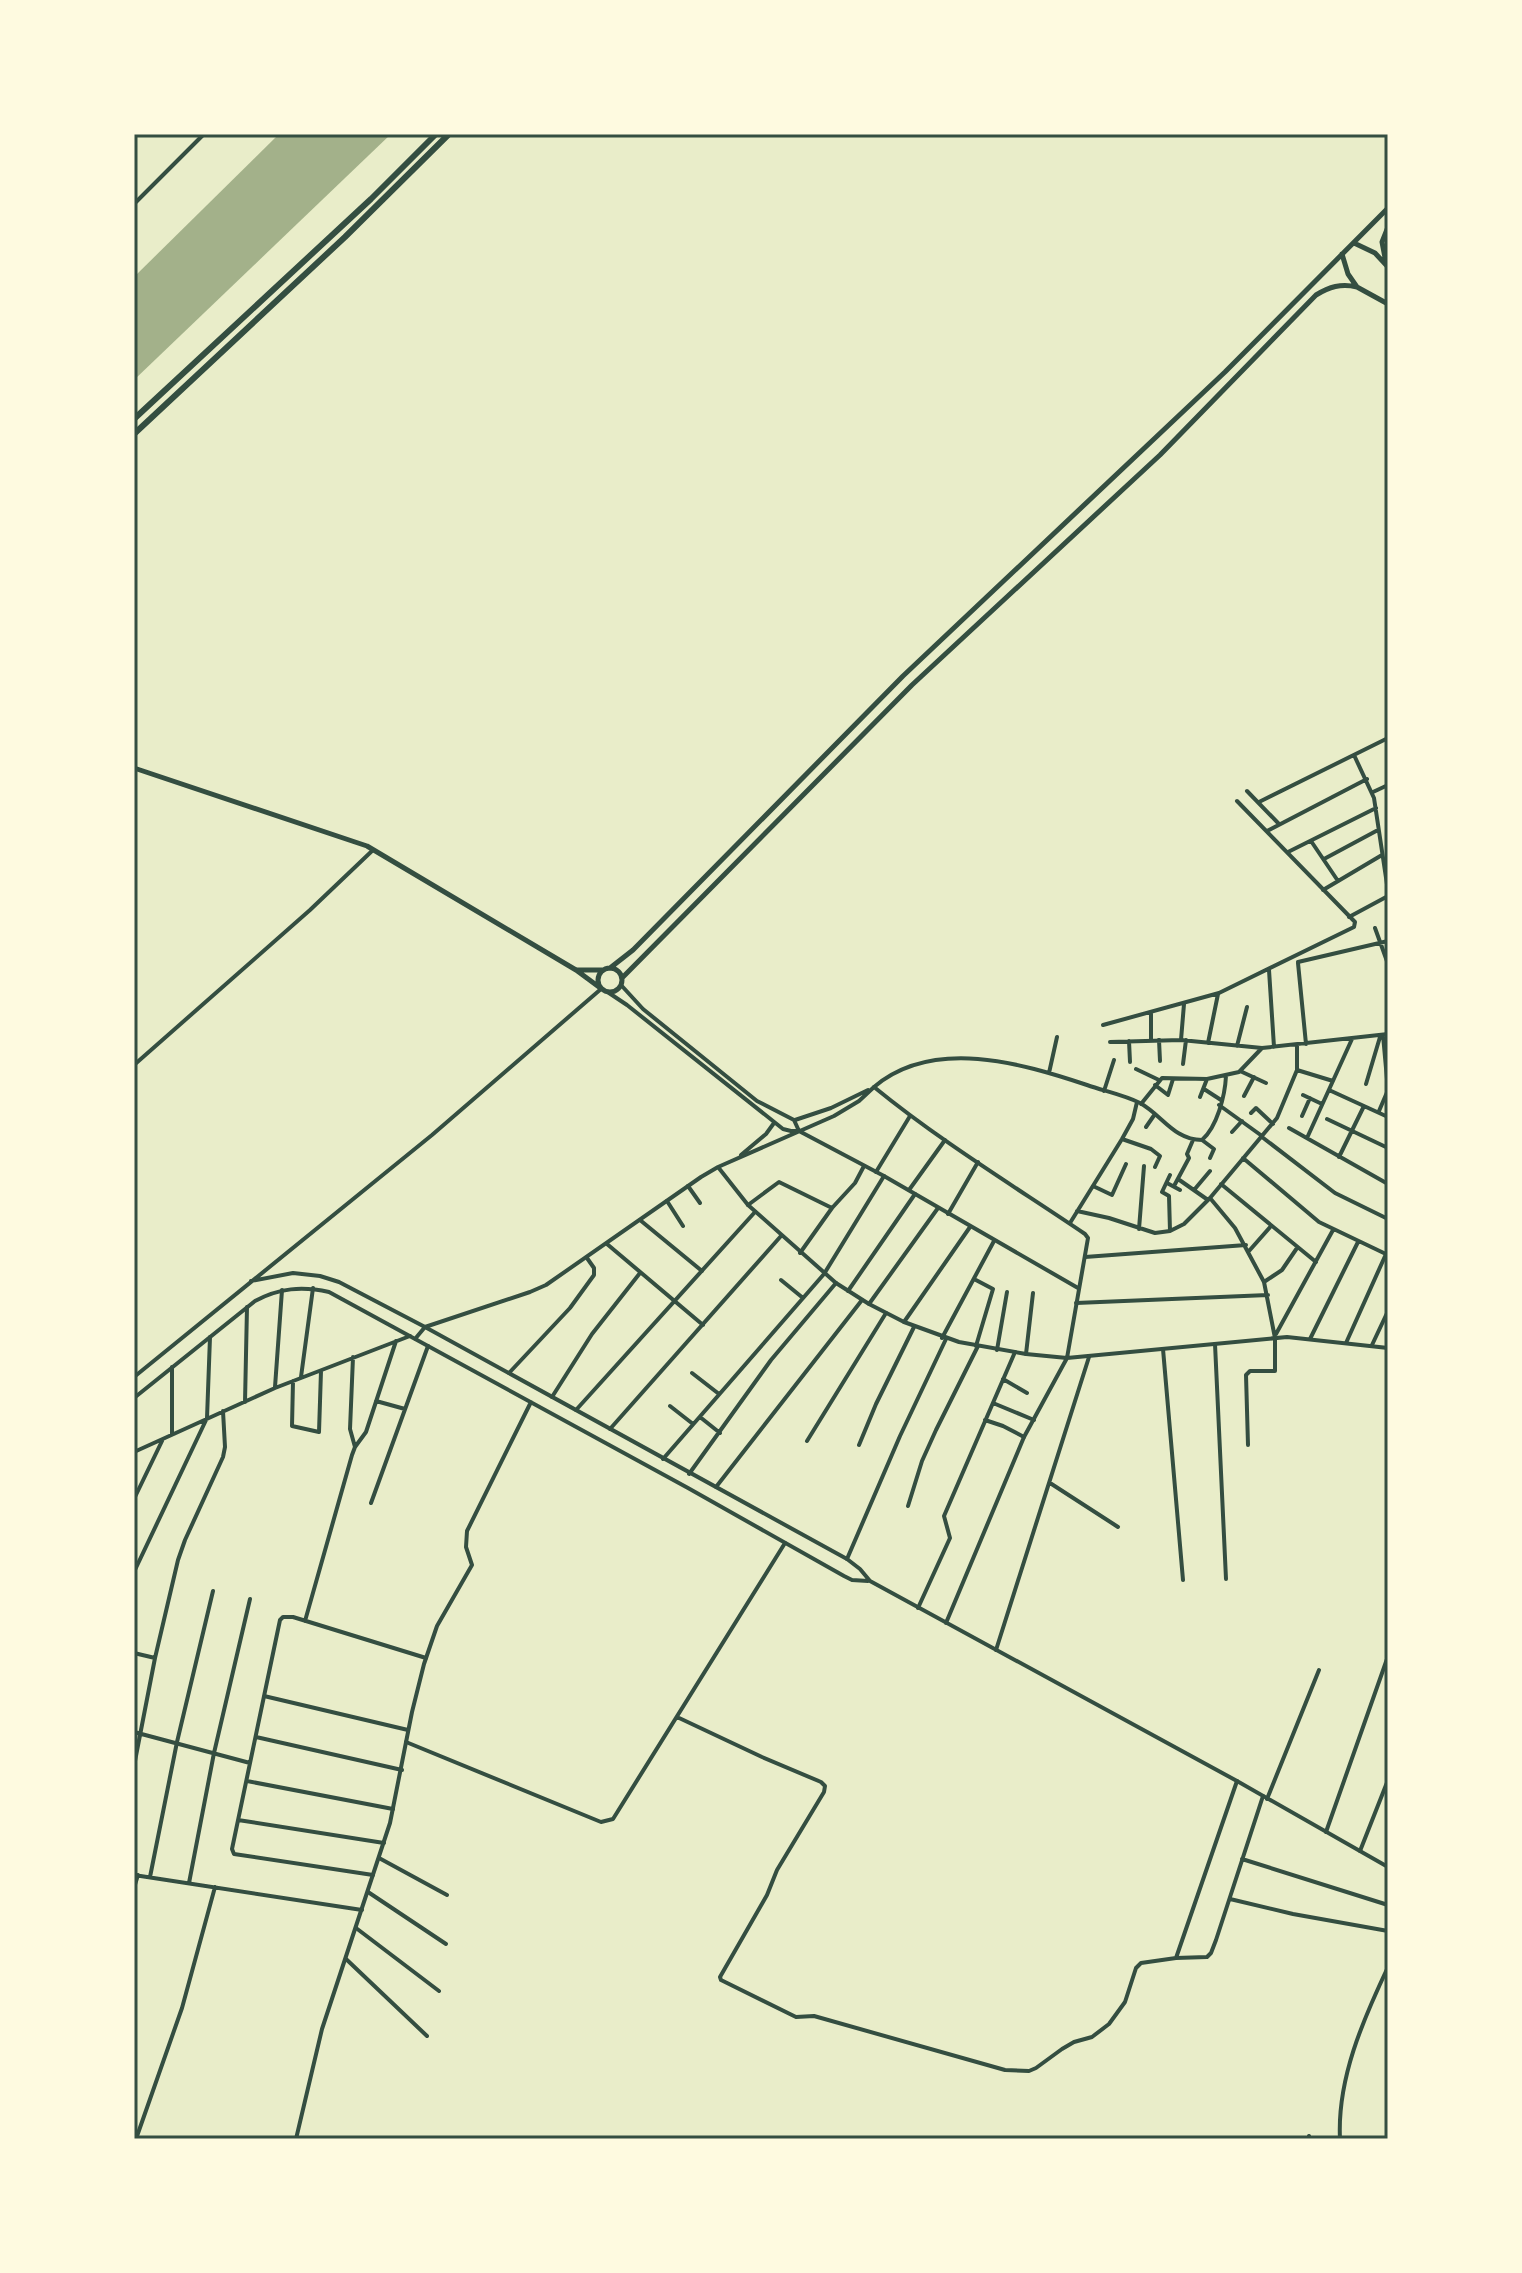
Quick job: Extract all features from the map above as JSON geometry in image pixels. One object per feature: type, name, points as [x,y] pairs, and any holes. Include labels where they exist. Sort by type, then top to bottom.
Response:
[{"type":"main road","points":[[134,419],[371,199],[436,134]]},
{"type":"main road","points":[[134,434],[345,237],[449,134]]},
{"type":"main road","points":[[576,970],[610,968],[633,950],[903,676],[1225,372],[1388,208]]},
{"type":"main road","points":[[1387,266],[1382,242],[1388,227]]},
{"type":"main road","points":[[1353,242],[1368,248],[1387,266]]},
{"type":"main road","points":[[1342,254],[1348,274],[1357,287]]},
{"type":"main road","points":[[134,768],[367,846],[576,970],[600,988],[609,993],[616,991],[912,685],[1160,455],[1316,295],[1326,289],[1348,285],[1386,301]]},
{"type":"main road","points":[[1150,444],[1160,455]]},
{"type":"main road","points":[[993,591],[1004,602]]},
{"type":"main road","points":[[903,676],[912,685]]},
{"type":"main road","points":[[795,785],[805,794]]},
{"type":"main road","points":[[610,968],[618,971],[622,982]]},
{"type":"main road","points":[[600,988],[598,976],[603,970]]},
{"type":"street","points":[[134,204],[204,134]]},
{"type":"street","points":[[1259,802],[1388,738]]},
{"type":"street","points":[[1349,917],[1388,893],[1373,792],[1354,755]]},
{"type":"street","points":[[1267,831],[1367,779]]},
{"type":"street","points":[[1373,792],[1388,785]]},
{"type":"street","points":[[1247,791],[1280,824]]},
{"type":"street","points":[[1103,1025],[1219,993],[1354,927],[1355,922],[1237,801]]},
{"type":"street","points":[[1288,853],[1376,808]]},
{"type":"street","points":[[1324,859],[1378,830]]},
{"type":"street","points":[[1311,841],[1338,881]]},
{"type":"street","points":[[364,858],[367,846]]},
{"type":"street","points":[[134,1065],[374,850]]},
{"type":"street","points":[[1323,890],[1382,855]]},
{"type":"street","points":[[1375,928],[1388,964]]},
{"type":"street","points":[[1298,962],[1388,941]]},
{"type":"street","points":[[1297,955],[1306,1044]]},
{"type":"street","points":[[1269,970],[1274,1047]]},
{"type":"street","points":[[622,982],[643,1009],[757,1101],[794,1120],[799,1131]]},
{"type":"street","points":[[134,1377],[432,1135],[600,988]]},
{"type":"street","points":[[609,993],[774,1123],[786,1130],[799,1131],[884,1176],[1078,1288]]},
{"type":"street","points":[[1208,1043],[1219,993]]},
{"type":"street","points":[[1183,1064],[1184,1004]]},
{"type":"street","points":[[1237,1046],[1247,1007]]},
{"type":"street","points":[[1151,1013],[1151,1040]]},
{"type":"street","points":[[1110,1042],[1183,1040],[1262,1048],[1384,1035]]},
{"type":"street","points":[[1366,1084],[1384,1035]]},
{"type":"street","points":[[1379,1111],[1388,1090],[1384,1035]]},
{"type":"street","points":[[1049,1073],[1057,1037]]},
{"type":"street","points":[[1307,1139],[1352,1039]]},
{"type":"street","points":[[1159,1040],[1160,1061]]},
{"type":"street","points":[[1129,1041],[1130,1062]]},
{"type":"street","points":[[1077,1211],[1155,1233],[1170,1231],[1184,1224],[1273,1124],[1297,1070],[1297,1045]]},
{"type":"street","points":[[1070,1223],[1122,1139],[1139,1103],[1157,1082],[1164,1078],[1226,1076],[1240,1071],[1262,1048]]},
{"type":"street","points":[[134,1452],[275,1388],[413,1337],[425,1327],[538,1289],[718,1167],[850,1107],[900,1069],[923,1062],[941,1059],[1004,1063],[1049,1073],[1104,1091],[1139,1103],[1175,1131],[1193,1140],[1202,1140],[1214,1149],[1210,1158]]},
{"type":"street","points":[[1104,1091],[1114,1060]]},
{"type":"street","points":[[1136,1069],[1157,1082],[1168,1095],[1174,1078]]},
{"type":"street","points":[[1297,1070],[1333,1081]]},
{"type":"street","points":[[1240,1071],[1266,1083]]},
{"type":"street","points":[[1202,1140],[1210,1132],[1226,1076]]},
{"type":"street","points":[[1244,1096],[1254,1077]]},
{"type":"street","points":[[1200,1097],[1207,1079]]},
{"type":"street","points":[[794,1120],[831,1108],[874,1087]]},
{"type":"street","points":[[874,1087],[910,1116],[1070,1223],[1088,1239],[1067,1358],[1024,1437],[946,1623]]},
{"type":"street","points":[[1204,1089],[1335,1193],[1388,1219]]},
{"type":"street","points":[[1329,1090],[1388,1117]]},
{"type":"street","points":[[1303,1095],[1322,1104]]},
{"type":"street","points":[[1302,1116],[1310,1098]]},
{"type":"street","points":[[1339,1157],[1365,1105]]},
{"type":"street","points":[[1251,1113],[1256,1108],[1273,1124]]},
{"type":"street","points":[[1146,1127],[1155,1114]]},
{"type":"street","points":[[876,1172],[910,1116]]},
{"type":"street","points":[[1327,1119],[1388,1148]]},
{"type":"street","points":[[1232,1132],[1242,1121]]},
{"type":"street","points":[[732,1161],[755,1144],[774,1123]]},
{"type":"street","points":[[1289,1128],[1388,1184]]},
{"type":"street","points":[[1122,1139],[1151,1149],[1160,1156],[1155,1167]]},
{"type":"street","points":[[909,1190],[945,1140]]},
{"type":"street","points":[[1174,1186],[1189,1158],[1187,1154],[1193,1140]]},
{"type":"street","points":[[1243,1158],[1314,1219],[1387,1255],[1346,1343]]},
{"type":"street","points":[[948,1214],[978,1162]]},
{"type":"street","points":[[1093,1186],[1112,1195],[1126,1164]]},
{"type":"street","points":[[800,1253],[832,1208],[855,1183],[864,1166]]},
{"type":"street","points":[[1139,1229],[1144,1166]]},
{"type":"street","points":[[718,1167],[748,1205],[824,1274],[869,1304],[944,1338],[997,1350],[1067,1358],[1275,1337],[1388,1348]]},
{"type":"street","points":[[1194,1190],[1210,1171]]},
{"type":"street","points":[[1170,1175],[1162,1193],[1169,1196],[1170,1231]]},
{"type":"street","points":[[663,1459],[824,1274],[884,1176]]},
{"type":"street","points":[[1178,1179],[1209,1199],[1233,1224],[1268,1295],[1275,1337],[1275,1371],[1250,1371],[1246,1375],[1248,1445]]},
{"type":"street","points":[[748,1205],[779,1182],[832,1208]]},
{"type":"street","points":[[1167,1183],[1180,1190]]},
{"type":"street","points":[[1221,1184],[1316,1262]]},
{"type":"street","points":[[688,1186],[700,1203]]},
{"type":"street","points":[[848,1291],[915,1194]]},
{"type":"street","points":[[667,1201],[683,1226]]},
{"type":"street","points":[[869,1304],[938,1208]]},
{"type":"street","points":[[576,1410],[755,1212]]},
{"type":"street","points":[[640,1220],[702,1271]]},
{"type":"street","points":[[1085,1257],[1247,1248],[1271,1226]]},
{"type":"street","points":[[904,1322],[970,1227]]},
{"type":"street","points":[[1275,1337],[1333,1230]]},
{"type":"street","points":[[610,1429],[781,1236]]},
{"type":"street","points":[[847,1559],[944,1338],[994,1241]]},
{"type":"street","points":[[1310,1339],[1358,1242]]},
{"type":"street","points":[[607,1244],[704,1326]]},
{"type":"street","points":[[1264,1282],[1282,1270],[1297,1248]]},
{"type":"street","points":[[509,1373],[570,1308],[594,1275],[595,1271],[587,1258]]},
{"type":"street","points":[[251,1281],[293,1273],[320,1276],[346,1286],[847,1559],[870,1581],[1388,1867]]},
{"type":"street","points":[[552,1397],[592,1334],[640,1273]]},
{"type":"street","points":[[908,1506],[931,1441],[977,1346],[993,1289],[974,1279]]},
{"type":"street","points":[[781,1280],[803,1298]]},
{"type":"street","points":[[689,1474],[771,1360],[836,1283]]},
{"type":"street","points":[[301,1378],[313,1288]]},
{"type":"street","points":[[134,1398],[264,1296],[282,1290],[313,1288],[344,1298],[844,1576],[852,1580],[870,1581]]},
{"type":"street","points":[[275,1388],[282,1290]]},
{"type":"street","points":[[997,1350],[1007,1292]]},
{"type":"street","points":[[1026,1354],[1033,1293]]},
{"type":"street","points":[[1076,1303],[1268,1295]]},
{"type":"street","points":[[715,1488],[862,1300]]},
{"type":"street","points":[[245,1402],[247,1307]]},
{"type":"street","points":[[1372,1345],[1388,1311]]},
{"type":"street","points":[[807,1441],[886,1313]]},
{"type":"street","points":[[859,1445],[914,1327]]},
{"type":"street","points":[[134,1572],[207,1418],[210,1337]]},
{"type":"street","points":[[305,1621],[355,1447],[366,1432],[396,1341]]},
{"type":"street","points":[[1215,1344],[1226,1579]]},
{"type":"street","points":[[371,1503],[428,1346]]},
{"type":"street","points":[[1163,1349],[1183,1580]]},
{"type":"street","points":[[918,1608],[950,1538],[944,1516],[1015,1352]]},
{"type":"street","points":[[353,1357],[350,1429],[355,1447]]},
{"type":"street","points":[[996,1650],[1089,1357]]},
{"type":"street","points":[[172,1367],[172,1434]]},
{"type":"street","points":[[293,1381],[292,1426],[319,1432],[321,1370]]},
{"type":"street","points":[[692,1373],[719,1394]]},
{"type":"street","points":[[1003,1379],[1027,1393]]},
{"type":"street","points":[[376,1401],[405,1409]]},
{"type":"street","points":[[296,2139],[322,2029],[384,1843],[426,1658],[437,1626],[472,1565],[465,1540],[473,1514],[531,1402]]},
{"type":"street","points":[[993,1403],[1034,1420]]},
{"type":"street","points":[[670,1406],[693,1424]]},
{"type":"street","points":[[134,1766],[155,1658],[185,1540],[223,1457],[223,1411]]},
{"type":"street","points":[[700,1417],[720,1433]]},
{"type":"street","points":[[985,1420],[1024,1437]]},
{"type":"street","points":[[134,1499],[163,1438]]},
{"type":"street","points":[[1050,1483],[1118,1527]]},
{"type":"street","points":[[406,1742],[607,1822],[618,1813],[785,1543]]},
{"type":"street","points":[[150,1877],[177,1742],[213,1591]]},
{"type":"street","points":[[189,1883],[214,1753],[250,1599]]},
{"type":"street","points":[[373,1875],[238,1856],[232,1849],[280,1620],[288,1616],[426,1658]]},
{"type":"street","points":[[134,1653],[155,1658]]},
{"type":"street","points":[[1326,1832],[1387,1659]]},
{"type":"street","points":[[677,1717],[825,1786],[720,1977],[723,1982],[796,2017],[814,2016],[1005,2070],[1029,2071],[1074,2042],[1092,2037],[1109,2024],[1125,2002],[1136,1968],[1141,1963],[1207,1957],[1211,1953],[1265,1797],[1319,1670]]},
{"type":"street","points":[[264,1696],[408,1730]]},
{"type":"street","points":[[134,1732],[250,1763]]},
{"type":"street","points":[[256,1737],[402,1770]]},
{"type":"street","points":[[1360,1851],[1388,1780]]},
{"type":"street","points":[[247,1781],[393,1809]]},
{"type":"street","points":[[1176,1958],[1237,1781]]},
{"type":"street","points":[[238,1820],[384,1843]]},
{"type":"street","points":[[379,1858],[447,1895]]},
{"type":"street","points":[[1242,1859],[1388,1905]]},
{"type":"street","points":[[134,1888],[136,1875],[362,1910]]},
{"type":"street","points":[[136,2139],[182,2008],[215,1887]]},
{"type":"street","points":[[368,1892],[446,1944]]},
{"type":"street","points":[[1230,1899],[1388,1931]]},
{"type":"street","points":[[356,1928],[439,1991]]},
{"type":"street","points":[[346,1959],[427,2036]]},
{"type":"street","points":[[1340,2139],[1339,2118],[1344,2081],[1386,1979],[1388,1967]]},
{"type":"shaded area","points":[[279,134],[391,134],[134,380],[134,277]]}]
